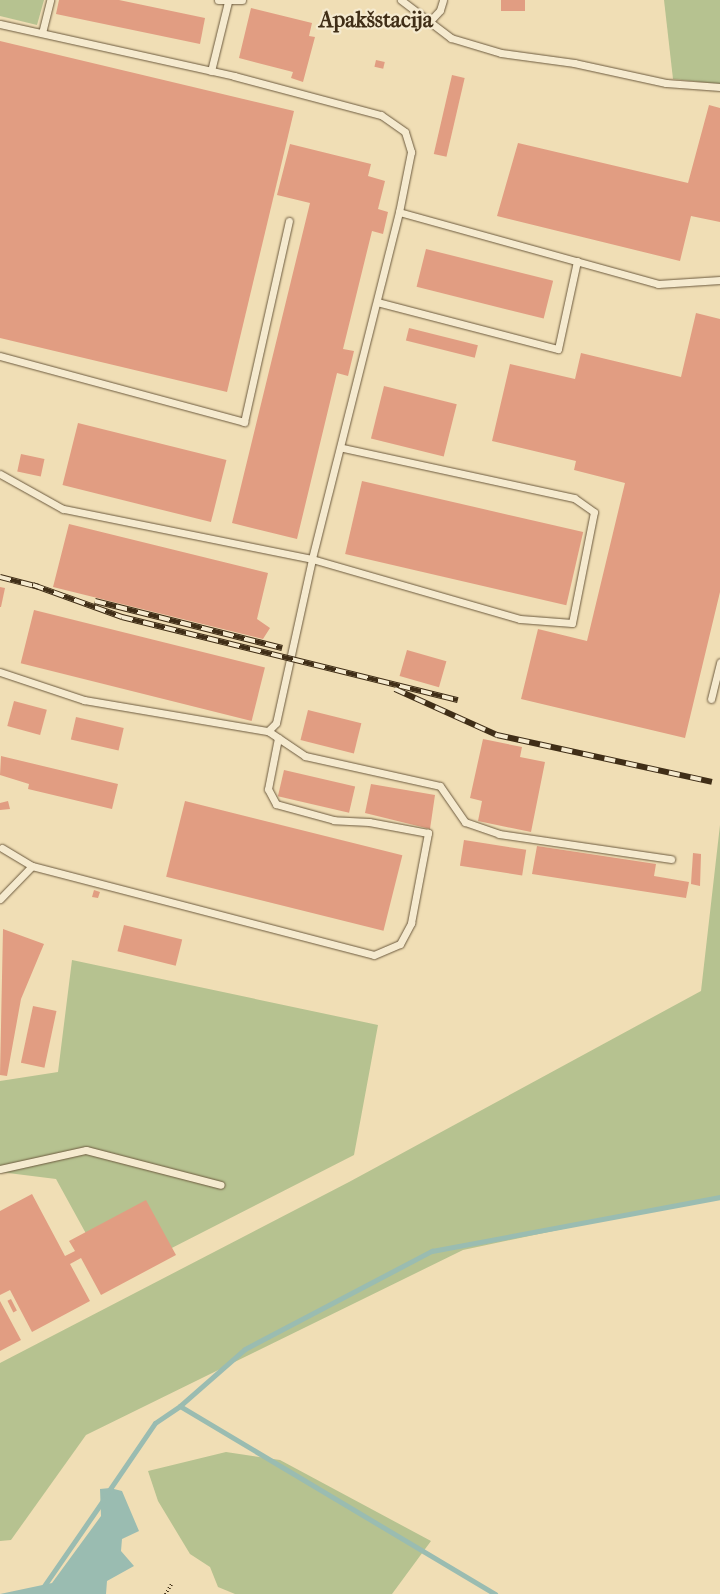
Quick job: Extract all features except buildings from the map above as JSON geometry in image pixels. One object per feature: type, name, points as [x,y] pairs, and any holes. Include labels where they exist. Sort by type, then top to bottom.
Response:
[{"type":"lane","points":[[42,33],[50,0]]},
{"type":"lane","points":[[218,0],[228,2],[242,0]]},
{"type":"lane","points":[[401,0],[451,38],[501,53],[574,64],[666,84],[720,87]]},
{"type":"lane","points":[[429,22],[440,10],[443,0]]},
{"type":"lane","points":[[211,71],[228,2]]},
{"type":"lane","points":[[0,24],[211,71],[381,115],[405,132],[410,152],[399,212],[342,448],[312,559],[276,723],[268,731]]},
{"type":"lane","points":[[399,212],[658,284],[720,280]]},
{"type":"lane","points":[[0,356],[244,422],[289,220]]},
{"type":"lane","points":[[377,302],[558,349],[577,261]]},
{"type":"lane","points":[[0,474],[63,509],[312,559],[400,587],[520,619],[572,623],[594,512],[574,498],[342,448]]},
{"type":"lane","points":[[711,699],[720,662]]},
{"type":"lane","points":[[0,672],[84,700],[268,731],[306,756],[440,786],[465,822],[499,834],[671,859]]},
{"type":"lane","points":[[0,840],[1,849],[32,866],[374,955],[400,944],[412,923],[428,833],[369,822],[334,820],[276,804],[268,789],[278,738]]},
{"type":"lane","points":[[0,899],[32,866]]},
{"type":"lane","points":[[0,1169],[86,1150],[221,1185]]},
{"type":"path","points":[[165,1594],[172,1583]]},
{"type":"green space","points":[[0,0],[44,0],[37,25],[0,16]]},
{"type":"green space","points":[[664,0],[720,0],[720,84],[673,79]]},
{"type":"green space","points":[[720,825],[720,1196],[463,1250],[86,1435],[11,1540],[0,1541],[0,1363],[349,1182],[701,991]]},
{"type":"green space","points":[[72,960],[378,1025],[354,1155],[111,1279],[56,1179],[0,1172],[0,1081],[58,1072]]},
{"type":"green space","points":[[226,1452],[280,1460],[431,1541],[392,1594],[235,1594],[218,1587],[210,1567],[190,1554],[158,1501],[148,1471]]},
{"type":"water","points":[[110,1488],[122,1491],[139,1531],[122,1539],[121,1551],[134,1566],[107,1581],[106,1594],[0,1594],[52,1583],[101,1516],[100,1489]]},
{"type":"waterway","points":[[180,1406],[245,1349],[432,1251],[720,1197]]},
{"type":"waterway","points":[[108,1492],[155,1423],[180,1406],[495,1594]]},
{"type":"waterway","points":[[42,1589],[104,1499]]},
{"type":"railway","points":[[0,577],[39,587]]},
{"type":"railway","points":[[33,585],[122,617],[458,700]]},
{"type":"railway","points":[[95,601],[282,648]]},
{"type":"railway","points":[[395,689],[497,735],[712,782]]},
{"type":"district","name":"Apakšstacija","points":[[376,21]]}]
